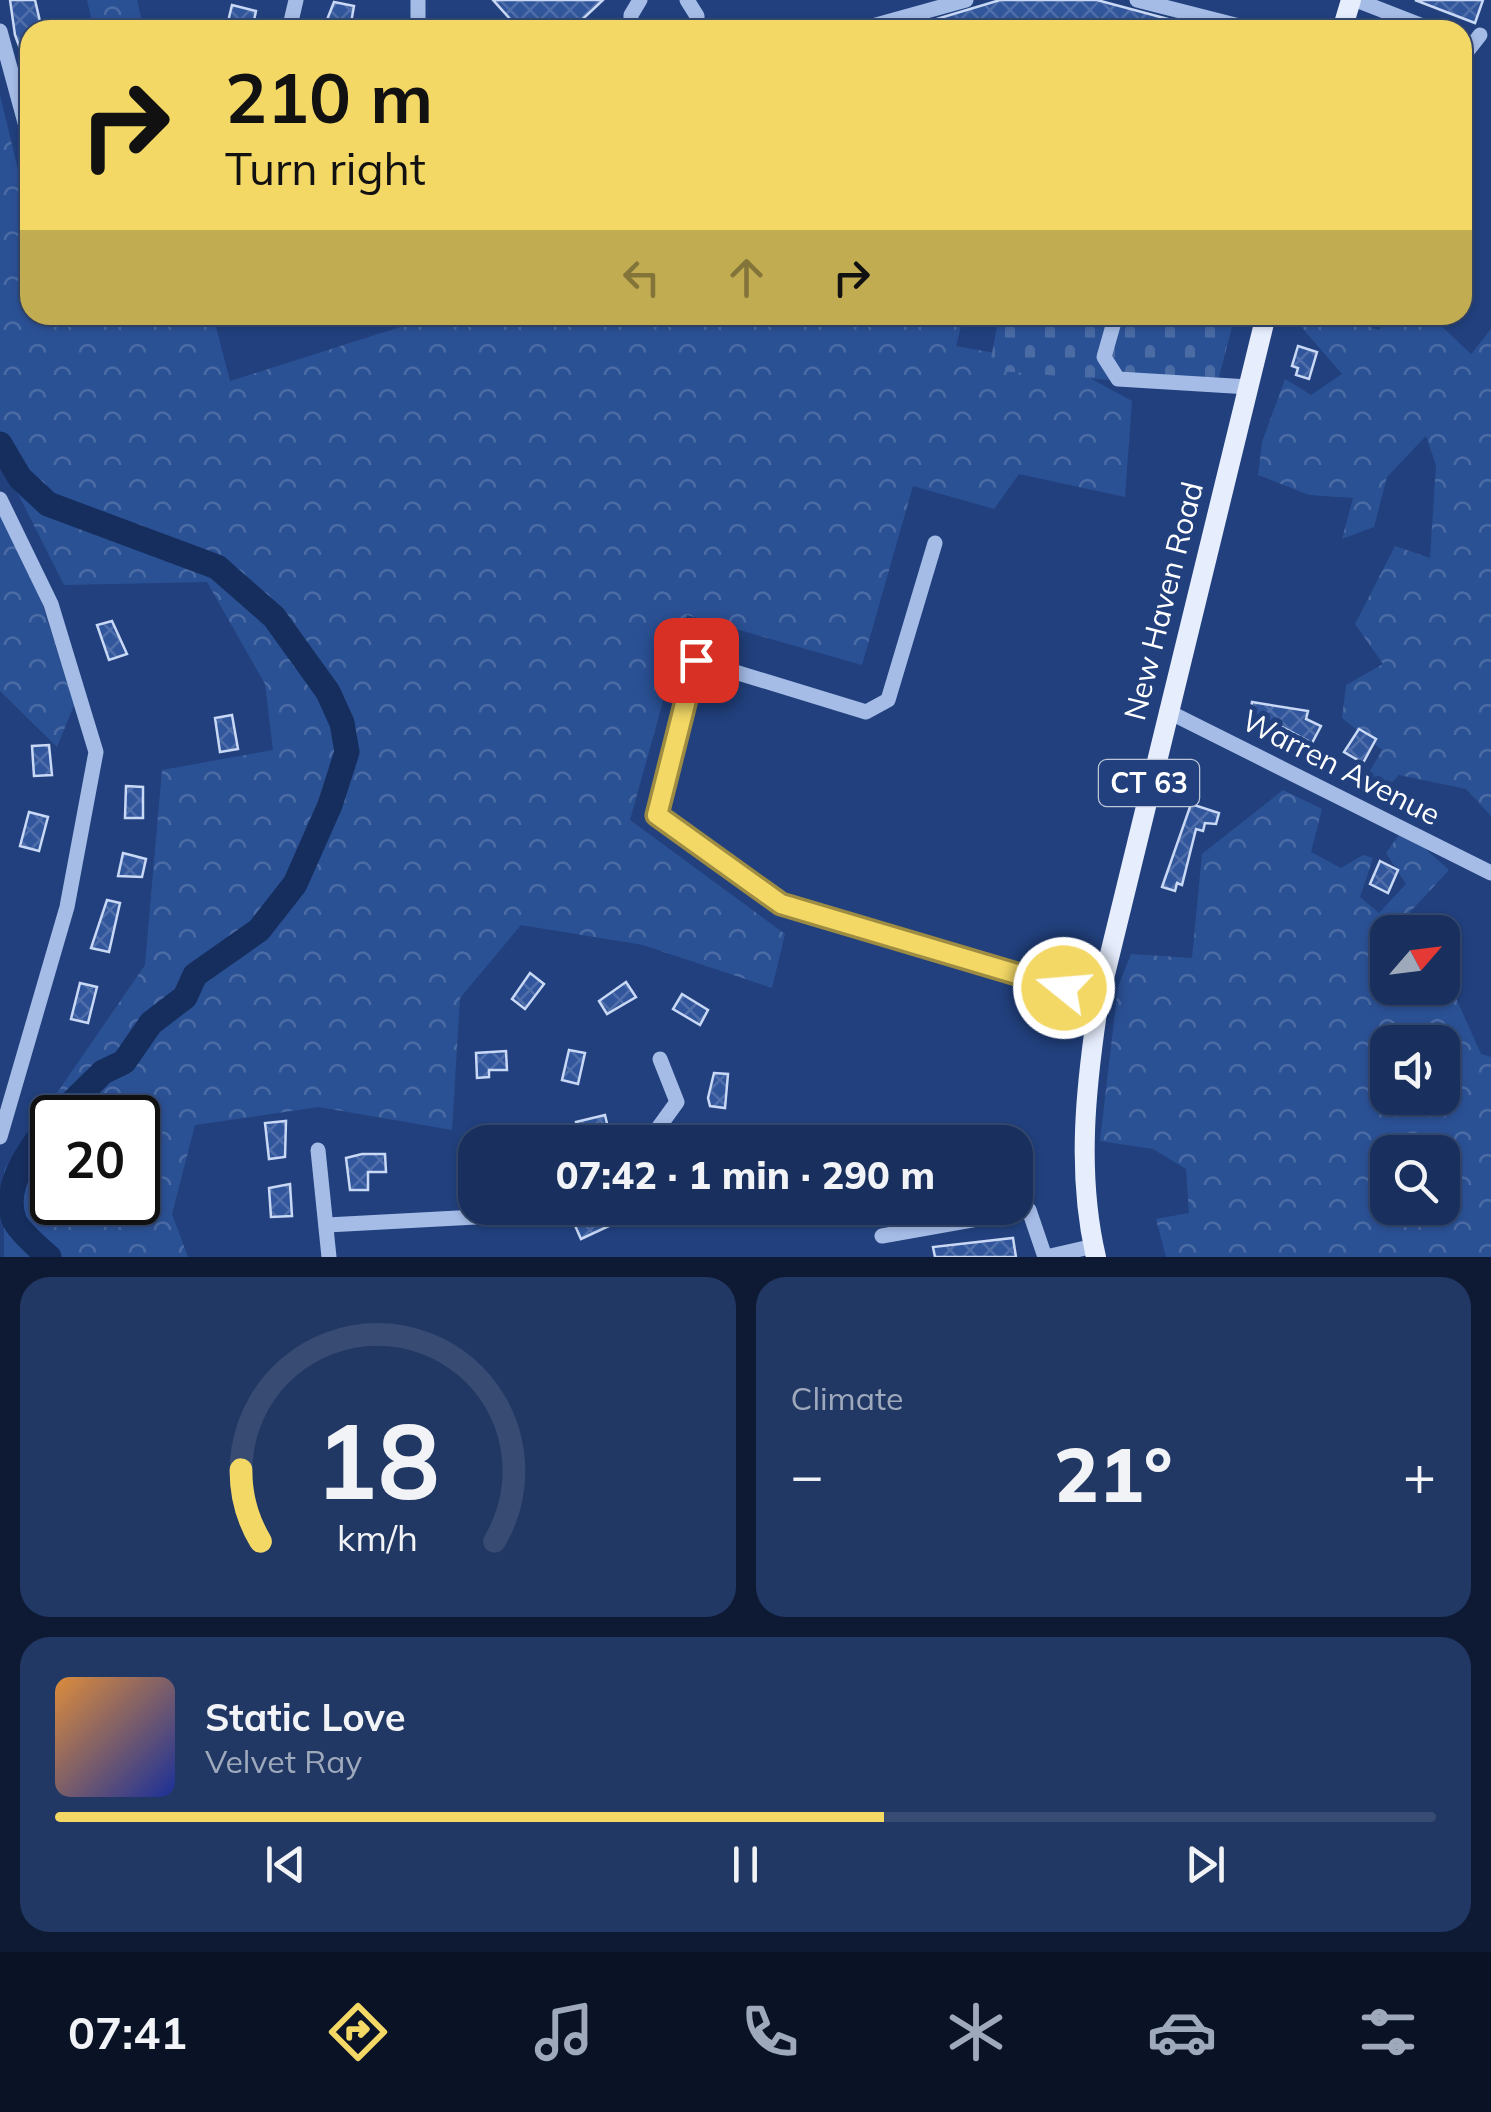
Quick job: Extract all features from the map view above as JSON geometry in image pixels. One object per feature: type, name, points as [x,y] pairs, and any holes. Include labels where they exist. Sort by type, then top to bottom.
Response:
[{"type":"main road","name":"New Haven Road","points":[[1095,1252],[1084,1154],[1087,1080],[1099,999],[1166,711],[1263,325]]},
{"type":"street","points":[[894,20],[966,0]]},
{"type":"street","points":[[1137,0],[1191,6],[1228,20]]},
{"type":"street","points":[[1353,0],[1406,20]]},
{"type":"street","points":[[0,31],[20,105]]},
{"type":"street","points":[[1472,45],[1480,35]]},
{"type":"street","points":[[1113,325],[1104,357],[1118,379],[1248,386]]},
{"type":"street","points":[[0,499],[51,604],[96,752],[67,907],[0,1136]]},
{"type":"street","points":[[936,543],[888,700],[877,709],[866,712],[696,660],[657,815],[781,904],[1099,999]]},
{"type":"street","name":"Warren Avenue","points":[[1166,711],[1491,873]]},
{"type":"street","points":[[660,1060],[678,1102],[661,1125]]},
{"type":"street","points":[[318,1150],[329,1257]]},
{"type":"street","points":[[882,1236],[1030,1210],[1046,1257],[1095,1252]]},
{"type":"street","points":[[327,1225],[458,1218]]},
{"type":"green space","points":[[87,0],[137,0],[142,20],[92,20]]},
{"type":"green space","points":[[0,95],[20,178],[20,325],[216,325],[230,381],[406,325],[961,325],[956,346],[1068,366],[1132,401],[1125,497],[1019,474],[994,509],[913,486],[862,665],[687,615],[630,820],[785,934],[772,988],[643,945],[521,925],[460,998],[452,1130],[319,1107],[195,1125],[172,1214],[188,1257],[4,1257],[4,1170],[30,1132],[30,1225],[160,1225],[160,1095],[56,1095],[145,965],[162,770],[273,750],[265,684],[207,582],[64,585],[0,458]]},
{"type":"green space","points":[[997,325],[1232,325],[1216,389],[989,370]]},
{"type":"green space","points":[[1299,325],[1365,325],[1379,330],[1382,325],[1440,325],[1471,354],[1491,329],[1491,816],[1466,789],[1399,775],[1378,797],[1361,787],[1382,750],[1342,718],[1346,685],[1383,664],[1355,624],[1395,546],[1430,558],[1436,465],[1426,436],[1387,477],[1374,527],[1342,539],[1353,498],[1309,495],[1258,475],[1262,442],[1285,379],[1311,395],[1342,374]]},
{"type":"green space","points":[[0,516],[39,594],[74,705],[57,747],[0,691]]},
{"type":"green space","points":[[1283,790],[1322,809],[1311,852],[1341,868],[1363,855],[1373,858],[1360,897],[1379,913],[1406,884],[1386,853],[1403,829],[1449,870],[1410,912],[1412,915],[1370,915],[1370,1005],[1459,1005],[1481,1054],[1491,1057],[1491,1257],[1166,1257],[1156,1219],[1189,1213],[1186,1169],[1153,1149],[1100,1141],[1118,987],[1131,954],[1192,958],[1202,854]]},
{"type":"building","points":[[10,0],[35,0],[40,20],[20,20],[20,49]]},
{"type":"building","points":[[493,0],[603,0],[582,20],[511,20]]},
{"type":"building","points":[[1000,0],[1097,0],[1172,20],[933,20]]},
{"type":"building","points":[[1415,0],[1483,0],[1475,23]]},
{"type":"building","points":[[334,2],[354,6],[352,20],[327,20]]},
{"type":"building","points":[[232,5],[256,11],[254,20],[228,20]]},
{"type":"building","points":[[1298,346],[1317,352],[1309,379],[1296,375],[1298,368],[1292,366]]},
{"type":"building","points":[[112,621],[127,654],[109,660],[97,625]]},
{"type":"building","points":[[1252,702],[1308,711],[1306,719],[1321,726],[1312,743],[1282,727],[1249,721]]},
{"type":"building","points":[[232,715],[238,749],[220,752],[215,718]]},
{"type":"building","points":[[1359,729],[1376,739],[1363,763],[1344,752]]},
{"type":"building","points":[[49,745],[52,775],[34,776],[32,746]]},
{"type":"building","points":[[126,786],[143,787],[143,818],[125,818]]},
{"type":"building","points":[[1191,804],[1219,813],[1216,824],[1205,823],[1203,831],[1196,829],[1182,885],[1177,883],[1175,891],[1162,887]]},
{"type":"building","points":[[29,812],[48,817],[39,851],[20,846]]},
{"type":"building","points":[[123,853],[146,859],[142,877],[118,876]]},
{"type":"building","points":[[1380,861],[1398,870],[1388,893],[1370,884]]},
{"type":"building","points":[[107,900],[120,903],[109,952],[91,948]]},
{"type":"building","points":[[530,973],[544,984],[525,1009],[512,999]]},
{"type":"building","points":[[626,982],[636,997],[607,1014],[599,1001]]},
{"type":"building","points":[[80,983],[97,987],[88,1023],[71,1019]]},
{"type":"building","points":[[682,994],[708,1010],[700,1025],[673,1009]]},
{"type":"building","points":[[569,1050],[585,1053],[578,1084],[562,1080]]},
{"type":"building","points":[[506,1051],[507,1070],[489,1070],[489,1077],[477,1078],[476,1053]]},
{"type":"building","points":[[714,1073],[728,1074],[725,1108],[710,1106]]},
{"type":"building","points":[[605,1115],[607,1125],[577,1125],[576,1122]]},
{"type":"building","points":[[286,1121],[285,1157],[269,1159],[265,1123]]},
{"type":"building","points":[[385,1154],[386,1172],[368,1172],[368,1190],[350,1190],[346,1158]]},
{"type":"building","points":[[290,1184],[292,1216],[271,1217],[269,1188]]},
{"type":"building","points":[[575,1225],[611,1225],[581,1239]]},
{"type":"building","points":[[1013,1238],[1016,1257],[935,1257],[933,1247]]},
{"type":"waterway","points":[[0,444],[20,478],[48,504],[217,567],[274,617],[328,692],[342,723],[347,752],[330,805],[295,884],[259,930],[195,975],[185,997],[151,1023],[124,1062],[103,1072],[80,1095]]},
{"type":"waterway","points":[[30,1152],[15,1181],[11,1209],[26,1236],[49,1257]]},
{"type":"route","points":[[696,660],[657,815],[781,904],[1064,988]]}]
